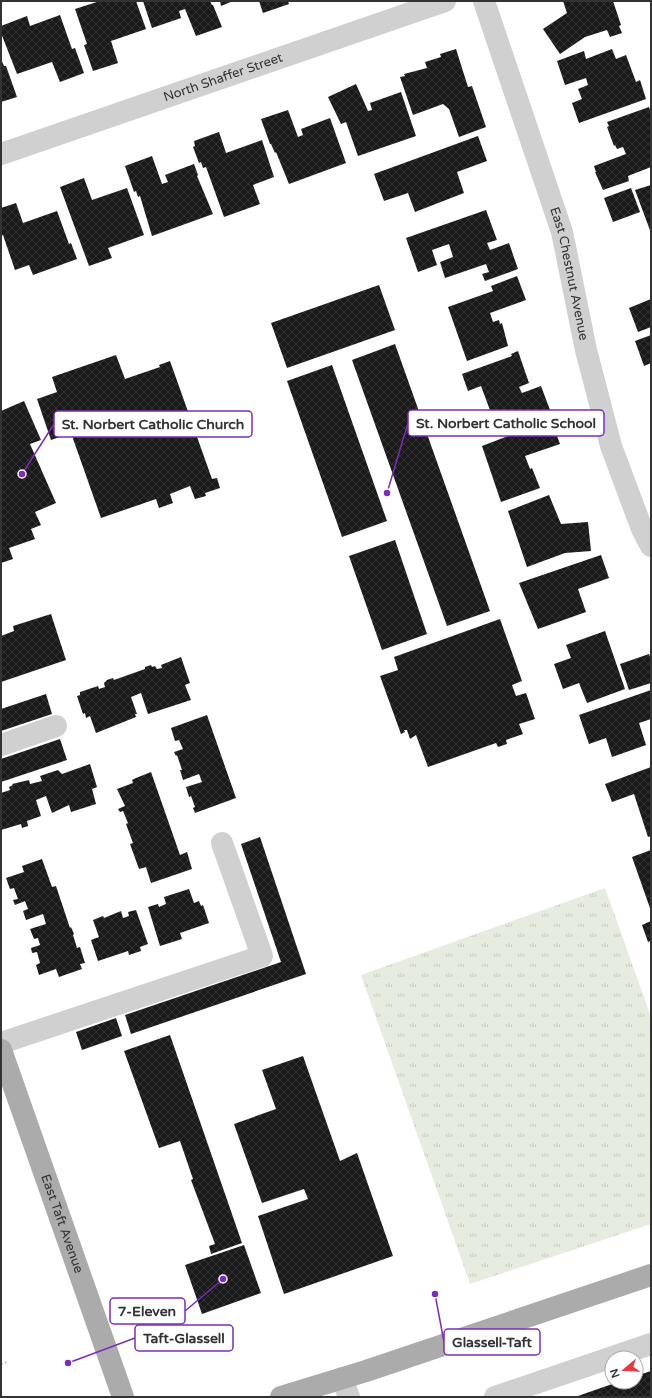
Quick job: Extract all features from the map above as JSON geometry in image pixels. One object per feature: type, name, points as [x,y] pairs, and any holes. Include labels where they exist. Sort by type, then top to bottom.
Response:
[{"type":"main road","name":"East Taft Avenue","points":[[1,1050],[124,1397]]},
{"type":"main road","points":[[281,1397],[346,1388],[651,1275]]},
{"type":"street","name":"North Shaffer Street","points":[[1,154],[445,1]]},
{"type":"street","name":"East Chestnut Avenue","points":[[484,1],[562,232],[586,350],[611,446],[642,529],[651,546]]},
{"type":"street","points":[[1,745],[56,726]]},
{"type":"street","points":[[1,1043],[262,956],[222,843]]},
{"type":"street","points":[[495,1397],[651,1344]]},
{"type":"path","points":[[1,1364],[7,1362]]},
{"type":"green space","points":[[605,888],[651,1017],[651,1224],[470,1284],[361,975]]},
{"type":"building","points":[[100,1],[136,1],[146,29],[111,41],[118,63],[93,71],[84,45],[87,44],[75,9]]},
{"type":"building","points":[[143,1],[210,1],[222,27],[196,36],[185,9],[179,11],[181,18],[152,28]]},
{"type":"building","points":[[220,1],[233,1],[221,6]]},
{"type":"building","points":[[259,1],[288,1],[289,4],[263,13]]},
{"type":"building","points":[[563,1],[613,1],[621,25],[619,26],[622,33],[610,37],[607,30],[585,37],[560,54],[543,29],[567,13]]},
{"type":"building","points":[[60,15],[72,49],[75,48],[84,73],[60,82],[52,62],[17,74],[1,33],[1,26],[27,16],[30,26]]},
{"type":"building","points":[[456,49],[468,87],[472,86],[486,127],[459,137],[449,109],[443,104],[413,115],[400,77],[405,76],[404,74],[427,68],[425,62],[441,57],[440,54]]},
{"type":"building","points":[[612,49],[616,59],[626,55],[636,82],[640,80],[646,99],[579,123],[572,103],[582,99],[578,89],[588,85],[586,78],[565,85],[557,61],[584,51],[586,59]]},
{"type":"building","points":[[1,59],[4,66],[6,66],[17,97],[1,102]]},
{"type":"building","points":[[356,84],[368,111],[372,110],[370,103],[401,92],[416,136],[358,156],[346,122],[341,124],[328,97]]},
{"type":"building","points":[[649,107],[651,113],[651,167],[628,176],[629,181],[603,190],[594,166],[626,154],[623,147],[617,149],[615,145],[614,146],[607,127],[609,126],[607,122]]},
{"type":"building","points":[[288,110],[298,137],[303,135],[301,129],[330,118],[346,163],[289,184],[276,152],[275,153],[270,144],[261,119]]},
{"type":"building","points":[[219,132],[226,153],[262,140],[274,177],[253,185],[260,204],[224,217],[206,167],[203,168],[201,162],[199,163],[193,147],[195,146],[194,141]]},
{"type":"building","points":[[478,136],[487,161],[457,172],[464,193],[415,212],[408,193],[384,201],[374,174]]},
{"type":"building","points":[[152,156],[162,184],[168,182],[165,175],[194,164],[198,175],[197,176],[213,214],[152,236],[140,196],[138,197],[136,191],[134,192],[125,166]]},
{"type":"building","points":[[84,178],[92,200],[127,188],[144,235],[108,248],[112,258],[89,266],[60,187]]},
{"type":"building","points":[[651,185],[651,233],[635,190]]},
{"type":"building","points":[[631,188],[640,212],[613,222],[604,198]]},
{"type":"building","points":[[16,203],[23,223],[57,211],[69,244],[71,243],[77,259],[33,275],[29,265],[15,270],[3,235],[1,236],[1,208]]},
{"type":"building","points":[[486,210],[497,240],[487,243],[490,250],[509,243],[518,269],[485,281],[482,274],[489,272],[486,264],[445,278],[440,262],[453,257],[449,244],[432,250],[437,265],[418,272],[406,238]]},
{"type":"building","points":[[517,276],[526,300],[490,313],[493,322],[499,320],[500,324],[502,323],[508,346],[467,361],[448,307],[493,291],[491,286]]},
{"type":"building","points":[[379,285],[395,330],[287,368],[271,323]]},
{"type":"building","points":[[651,299],[651,327],[638,332],[629,308]]},
{"type":"building","points":[[651,335],[651,363],[644,366],[635,341]]},
{"type":"building","points":[[395,344],[490,611],[447,626],[352,360]]},
{"type":"building","points":[[518,351],[529,383],[519,387],[522,393],[541,386],[550,410],[497,429],[481,386],[468,391],[462,374],[512,356],[511,354]]},
{"type":"building","points":[[116,355],[125,379],[160,367],[159,365],[170,361],[212,479],[217,478],[220,488],[205,493],[206,496],[195,499],[190,486],[170,494],[173,503],[159,508],[156,499],[101,518],[71,433],[51,440],[37,399],[57,392],[52,377]]},
{"type":"building","points":[[332,365],[387,521],[342,537],[287,381]]},
{"type":"building","points":[[24,401],[41,440],[30,444],[56,503],[35,512],[41,525],[31,529],[35,539],[9,548],[13,559],[1,563],[1,411]]},
{"type":"building","points":[[550,417],[560,444],[525,456],[530,469],[532,468],[540,488],[501,502],[482,446],[513,434],[523,429],[522,427]]},
{"type":"building","points":[[549,495],[561,524],[588,522],[591,551],[565,553],[527,567],[508,511]]},
{"type":"building","points":[[395,540],[427,634],[382,650],[349,556]]},
{"type":"building","points":[[601,555],[609,578],[578,589],[586,612],[538,629],[519,583]]},
{"type":"building","points":[[51,614],[66,660],[1,682],[1,636],[14,631],[13,626]]},
{"type":"building","points":[[500,619],[522,681],[512,685],[516,696],[526,693],[535,719],[519,724],[523,734],[506,740],[507,744],[498,747],[496,743],[428,767],[416,735],[410,739],[407,730],[404,730],[405,732],[401,734],[380,676],[398,670],[394,657]]},
{"type":"building","points":[[605,631],[625,689],[587,703],[579,683],[563,689],[554,664],[571,658],[566,645]]},
{"type":"building","points":[[649,654],[651,659],[651,683],[629,690],[620,664]]},
{"type":"building","points":[[181,657],[190,683],[185,685],[191,700],[148,714],[141,693],[131,697],[137,714],[135,714],[136,717],[96,733],[90,716],[86,718],[85,713],[83,714],[77,696],[80,695],[80,692],[98,686],[99,689],[105,687],[104,683],[107,680],[113,678],[114,680],[145,669],[145,667],[151,665],[152,667],[155,666],[157,669],[162,668],[161,665]]},
{"type":"building","points":[[651,690],[651,719],[639,723],[646,745],[612,757],[606,738],[589,744],[579,715]]},
{"type":"building","points":[[46,694],[52,714],[1,731],[1,709]]},
{"type":"building","points":[[207,715],[236,798],[195,813],[193,808],[195,807],[191,796],[189,797],[186,787],[202,782],[199,774],[183,780],[180,770],[182,770],[177,755],[176,756],[174,752],[183,749],[179,740],[175,741],[171,728]]},
{"type":"building","points":[[60,739],[67,760],[1,782],[1,759]]},
{"type":"building","points":[[90,764],[97,787],[92,789],[96,804],[71,812],[69,805],[52,813],[46,796],[36,800],[41,816],[27,821],[28,826],[22,828],[21,824],[1,830],[1,793],[10,790],[9,787],[13,785],[12,784],[29,780],[30,784],[42,781],[40,776],[58,770],[62,774]]},
{"type":"building","points":[[651,767],[651,836],[648,837],[634,794],[612,802],[605,784]]},
{"type":"building","points":[[151,772],[180,855],[187,852],[192,869],[151,883],[146,867],[139,869],[130,844],[133,843],[126,824],[128,823],[123,811],[120,812],[118,809],[125,806],[117,789],[133,783],[132,780]]},
{"type":"building","points":[[260,837],[306,974],[131,1034],[125,1015],[281,962],[241,844]]},
{"type":"building","points":[[651,850],[651,911],[632,857]]},
{"type":"building","points":[[42,859],[52,887],[56,886],[70,928],[71,927],[74,934],[77,948],[80,947],[85,963],[80,964],[82,969],[59,977],[56,969],[39,975],[36,965],[40,963],[37,952],[32,953],[31,948],[40,945],[38,938],[34,939],[30,929],[46,924],[43,914],[26,920],[23,911],[28,909],[25,901],[15,905],[13,900],[18,899],[14,888],[10,889],[6,878],[24,872],[22,866]]},
{"type":"building","points":[[189,889],[194,903],[199,901],[201,906],[203,905],[209,923],[180,933],[182,939],[160,946],[148,907],[158,904],[159,907],[166,904],[164,897]]},
{"type":"building","points":[[136,910],[148,944],[140,947],[141,951],[129,955],[128,951],[98,961],[91,940],[99,937],[93,920],[103,916],[104,918],[121,911],[123,918],[129,916],[128,912]]},
{"type":"building","points":[[651,921],[651,945],[650,941],[648,942],[642,925]]},
{"type":"building","points":[[116,1018],[122,1036],[82,1050],[76,1032]]},
{"type":"building","points":[[170,1035],[242,1243],[211,1254],[209,1246],[215,1244],[191,1180],[193,1179],[180,1141],[159,1148],[124,1051]]},
{"type":"building","points":[[303,1056],[340,1161],[357,1153],[393,1256],[284,1294],[258,1216],[308,1199],[304,1189],[262,1203],[234,1124],[276,1109],[262,1070]]},
{"type":"building","points":[[244,1245],[261,1293],[202,1314],[185,1265]]},
{"type":"building","points":[[651,1371],[651,1397],[575,1397],[604,1387],[604,1390],[644,1390],[644,1373]]},
{"type":"place","name":"St. Norbert Catholic Church","points":[[22,474]]},
{"type":"place","name":"St. Norbert Catholic School","points":[[387,493]]},
{"type":"place","name":"7-Eleven","points":[[223,1279]]},
{"type":"place","name":"Glassell-Taft","points":[[435,1294]]},
{"type":"place","name":"Taft-Glassell","points":[[68,1363]]}]
